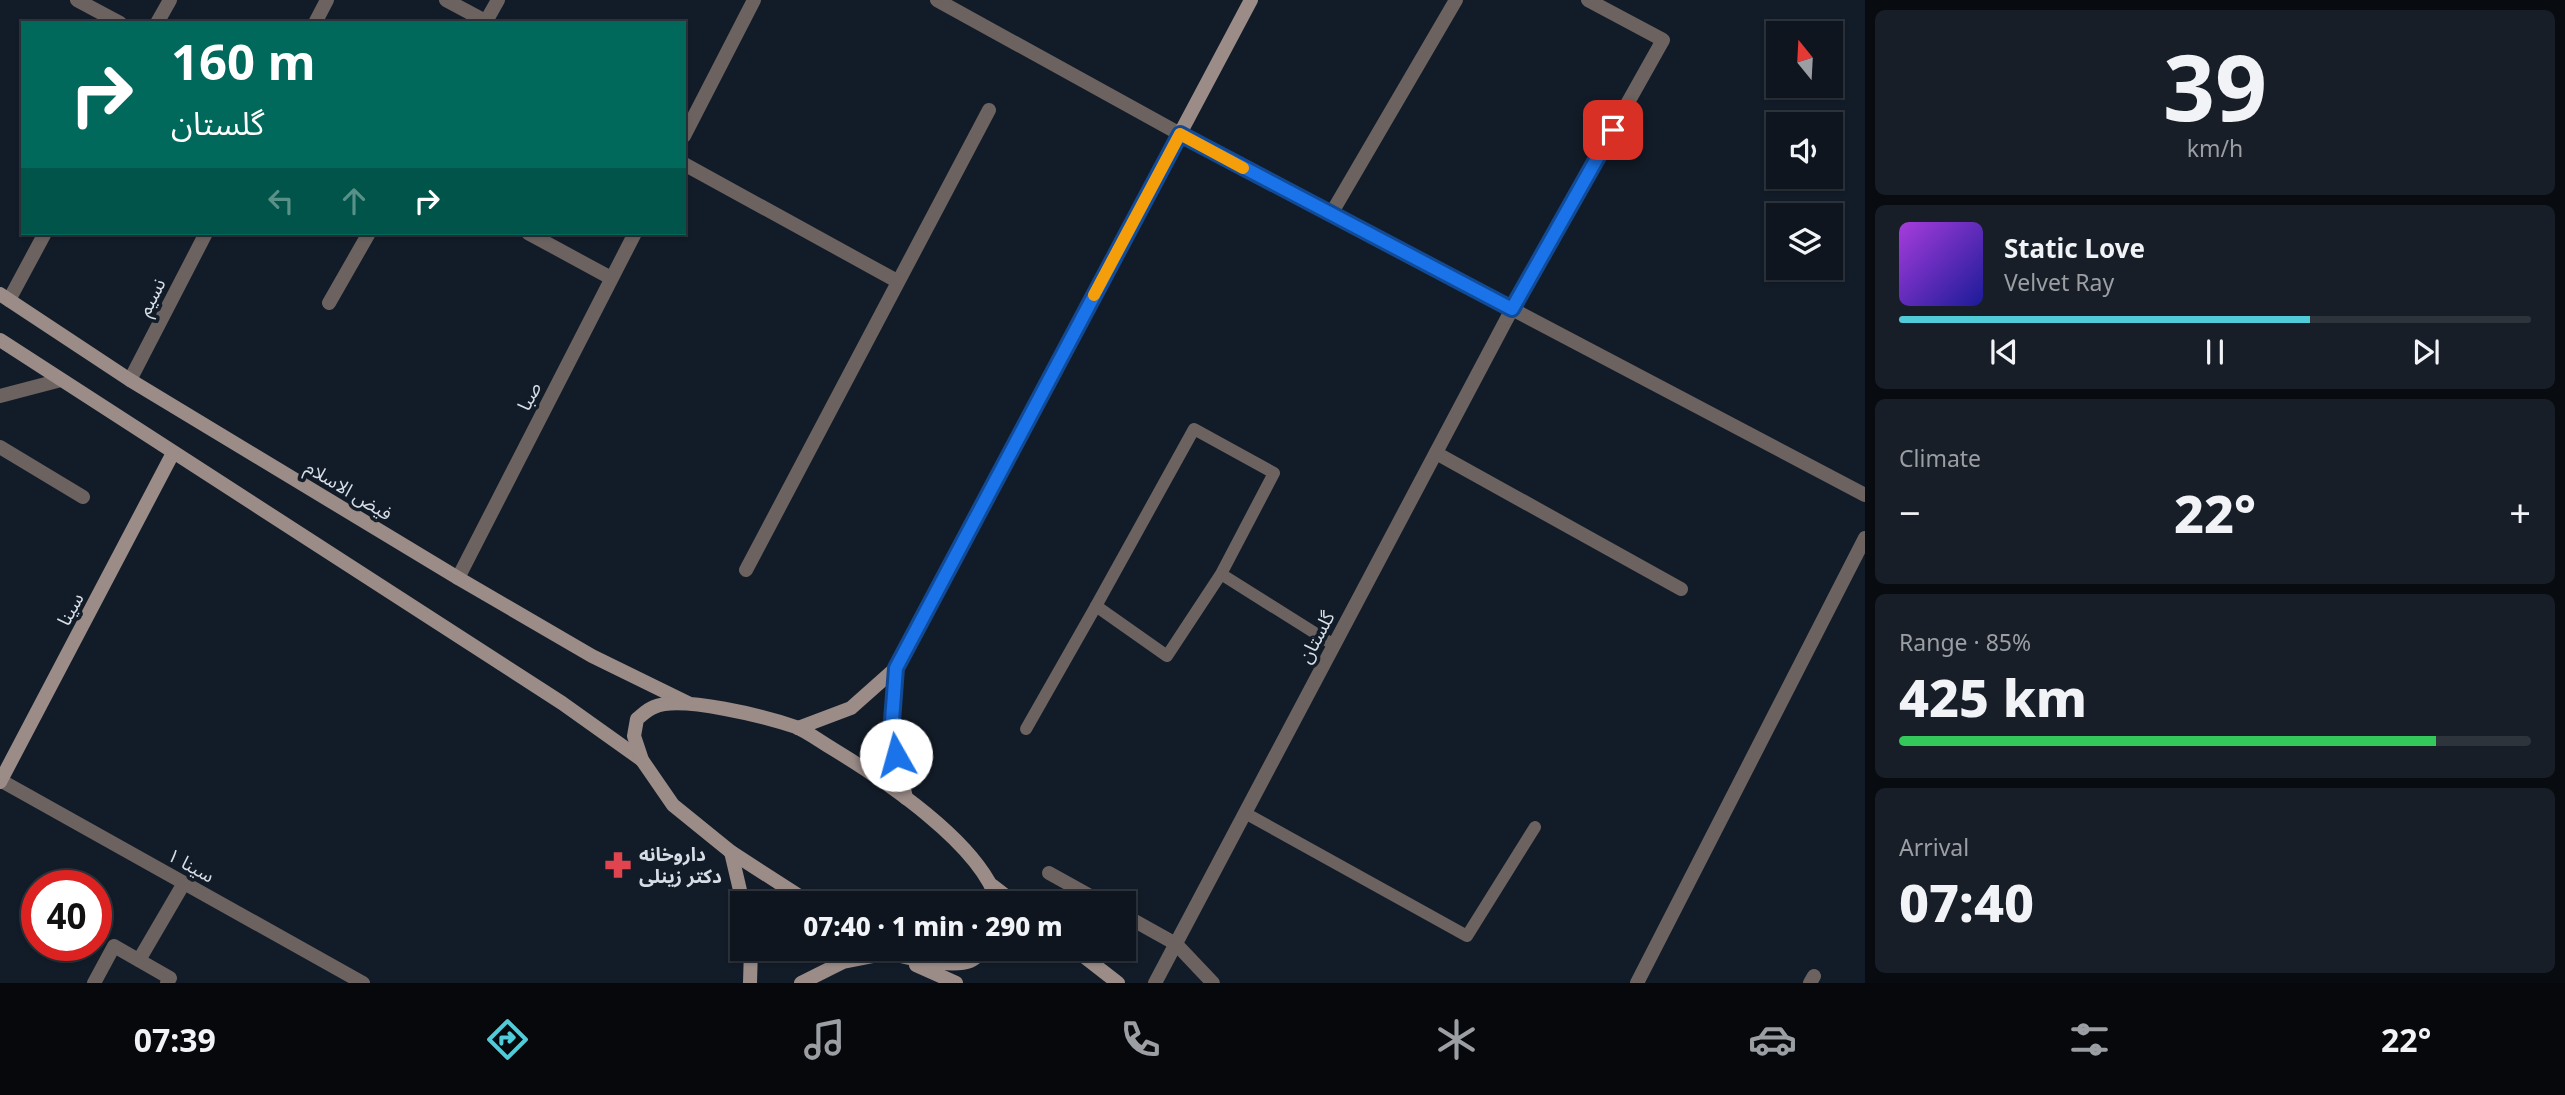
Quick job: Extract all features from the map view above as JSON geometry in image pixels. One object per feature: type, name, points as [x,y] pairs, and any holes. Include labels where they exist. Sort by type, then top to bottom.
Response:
[{"type":"main road","points":[[798,728],[850,708],[896,668],[1251,0]]},
{"type":"main road","name":"فیض الاسلام","points":[[5,297],[130,380],[458,578],[592,656],[688,703]]},
{"type":"main road","points":[[0,340],[562,704],[642,760]]},
{"type":"main road","name":"سینا","points":[[0,781],[173,453]]},
{"type":"main road","points":[[896,668],[891,734],[906,798]]},
{"type":"main road","points":[[791,891],[731,852],[673,805],[642,760],[634,736],[637,719],[654,706],[688,703],[798,728],[853,761],[906,798],[962,847],[999,891]]},
{"type":"main road","points":[[731,852],[740,891]]},
{"type":"main road","points":[[993,886],[994,891]]},
{"type":"main road","points":[[750,983],[751,961]]},
{"type":"main road","points":[[801,983],[847,961]]},
{"type":"main road","points":[[907,961],[956,983]]},
{"type":"main road","points":[[928,961],[970,961]]},
{"type":"main road","points":[[1090,961],[1118,983]]},
{"type":"street","points":[[77,0],[116,21]]},
{"type":"street","points":[[159,21],[170,0]]},
{"type":"street","points":[[316,21],[327,0]]},
{"type":"street","points":[[446,0],[484,21]]},
{"type":"street","points":[[487,21],[498,0]]},
{"type":"street","points":[[686,130],[754,0]]},
{"type":"street","points":[[937,0],[1180,134],[1865,495]]},
{"type":"street","points":[[1331,214],[1456,0]]},
{"type":"street","name":"گلستان","points":[[1155,983],[1512,309],[1663,40],[1588,0]]},
{"type":"street","points":[[746,570],[989,110]]},
{"type":"street","points":[[686,165],[897,281]]},
{"type":"street","points":[[5,297],[44,235]]},
{"type":"street","name":"نسیم","points":[[130,380],[205,235]]},
{"type":"street","points":[[329,303],[368,235]]},
{"type":"street","points":[[532,235],[611,278]]},
{"type":"street","name":"صبا","points":[[458,578],[634,235]]},
{"type":"street","points":[[0,397],[61,380]]},
{"type":"street","points":[[0,447],[83,497]]},
{"type":"street","points":[[1436,453],[1681,589]]},
{"type":"street","points":[[1637,983],[1865,538]]},
{"type":"street","name":"سینا ۱","points":[[0,781],[363,983]]},
{"type":"street","points":[[1049,873],[1081,891]]},
{"type":"street","points":[[139,960],[184,883]]},
{"type":"street","points":[[1136,922],[1176,944],[1213,983]]},
{"type":"street","points":[[94,983],[114,946],[170,978],[167,983]]},
{"type":"lane","points":[[1026,729],[1195,429],[1274,473],[1221,574],[1167,656],[1096,606]]},
{"type":"lane","points":[[1221,574],[1334,645]]},
{"type":"lane","points":[[1245,813],[1466,936],[1535,827]]},
{"type":"slow traffic","points":[[1094,295],[1180,134],[1243,168]]},
{"type":"place","name":"داروخانه دکتر زینلی","points":[[618,865]]},
{"type":"route","points":[[896,755],[891,734],[896,668],[1180,134],[1512,309],[1613,130]]}]
